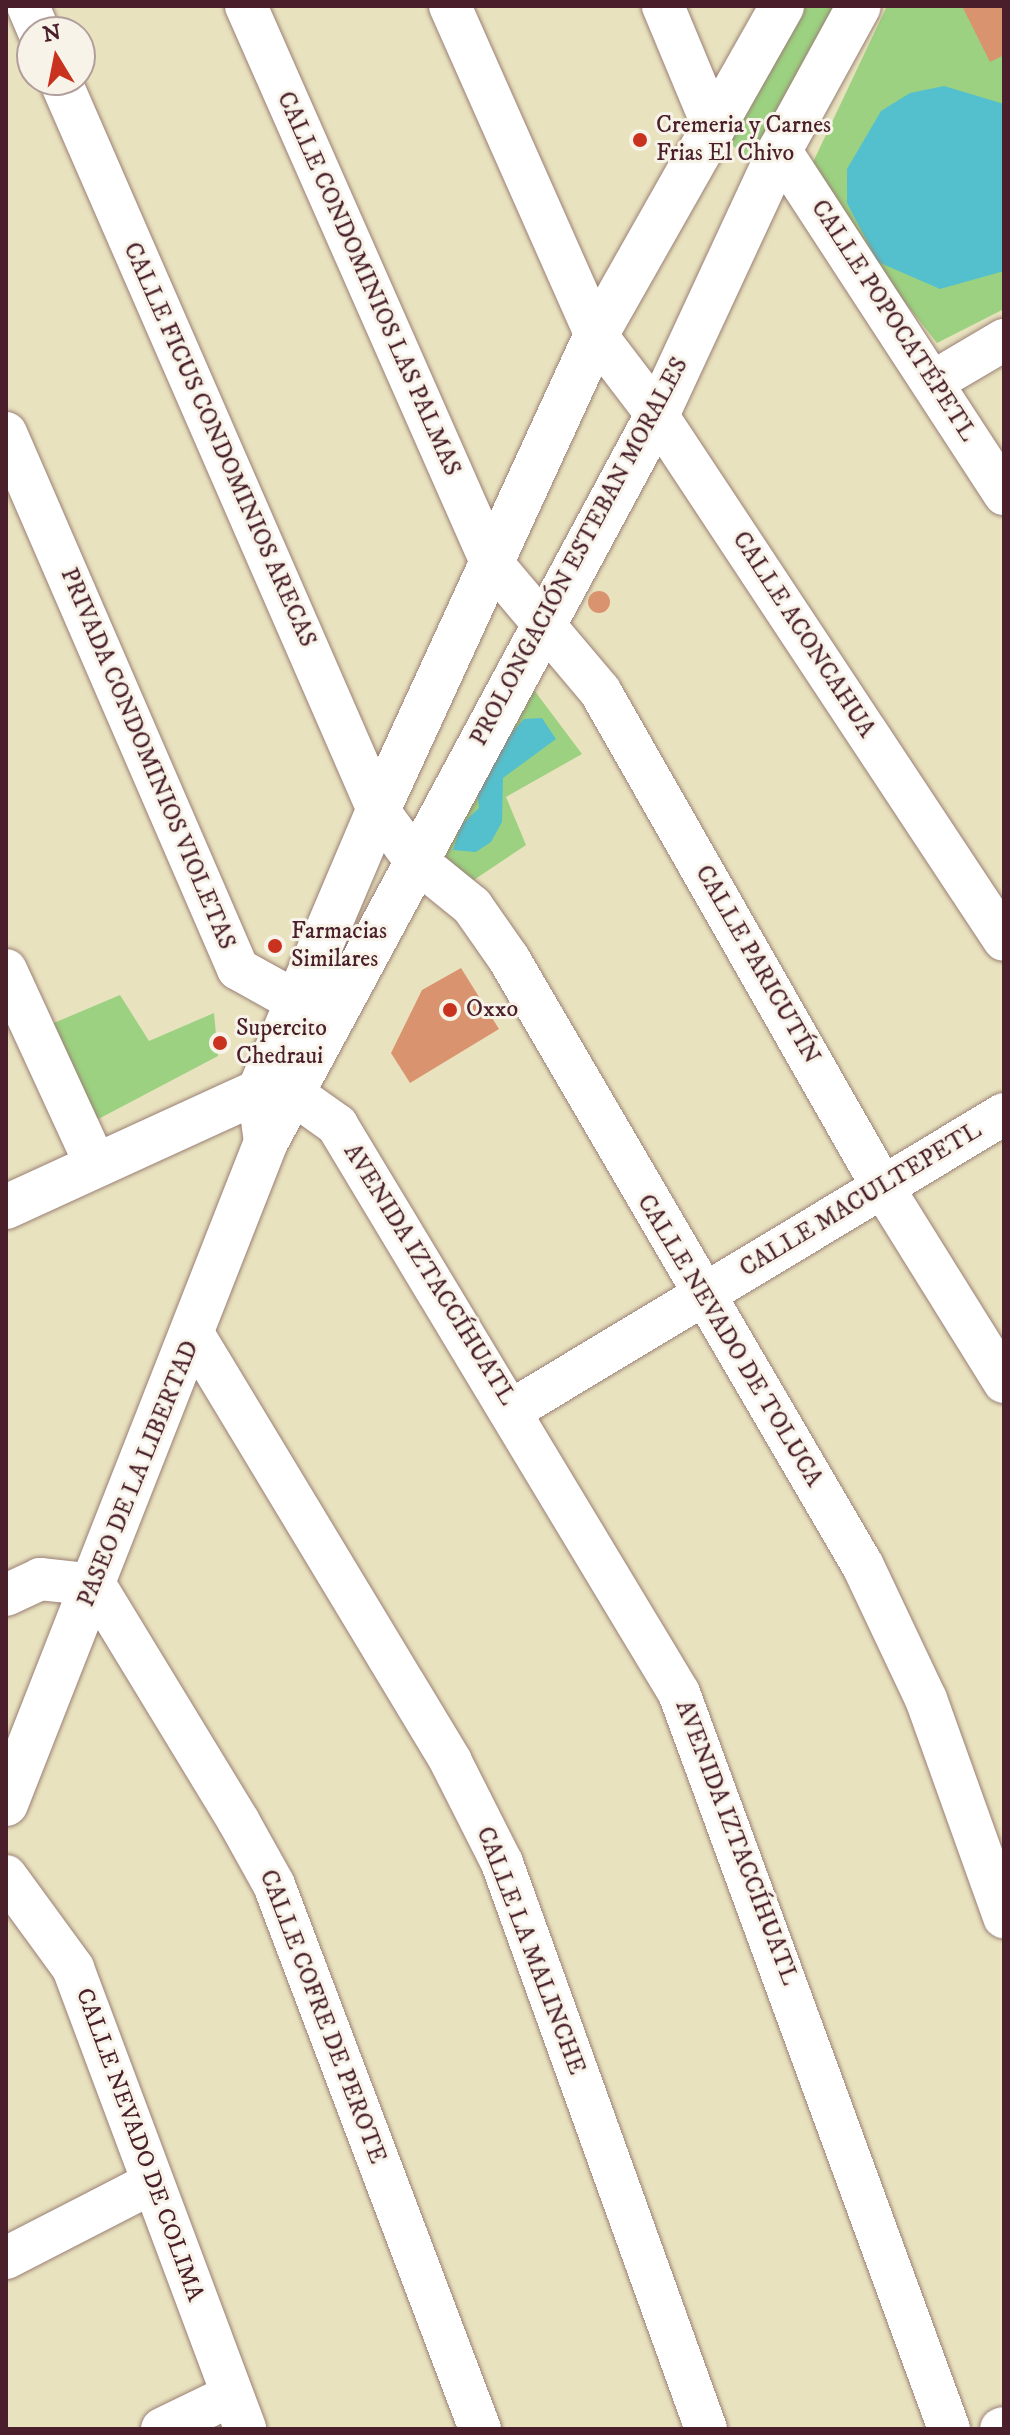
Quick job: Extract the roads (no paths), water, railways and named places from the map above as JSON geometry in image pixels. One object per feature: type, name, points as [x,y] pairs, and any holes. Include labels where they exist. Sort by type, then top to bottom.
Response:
[{"type":"street","name":"CALLE CONDOMINIOS LAS PALMAS","points":[[246,6],[491,562]]},
{"type":"street","name":"CALLE ACONCAHUA","points":[[450,6],[596,335],[657,415],[1004,940]]},
{"type":"street","points":[[663,6],[712,124]]},
{"type":"street","points":[[289,1082],[294,1000],[491,562],[596,335],[712,124],[782,6]]},
{"type":"street","name":"PROLONGACIÓN ESTEBAN MORALES","points":[[289,1082],[548,621],[657,415],[780,150],[859,6]]},
{"type":"street","name":"CALLE FICUS CONDOMINIOS ARECAS","points":[[67,96],[378,810]]},
{"type":"street","name":"CALLE POPOCATÉPETL","points":[[780,150],[936,380],[1004,494]]},
{"type":"street","points":[[936,380],[1004,340]]},
{"type":"street","name":"PRIVADA CONDOMINIOS VIOLETAS","points":[[6,433],[238,969],[294,1000]]},
{"type":"street","name":"CALLE PARICUTÍN","points":[[491,562],[548,621],[600,691],[882,1186],[1004,1382]]},
{"type":"street","name":"CALLE NEVADO DE TOLUCA","points":[[378,810],[414,859],[472,906],[509,959],[700,1296],[897,1632],[1004,1917]]},
{"type":"street","points":[[6,970],[96,1166]]},
{"type":"street","points":[[289,1082],[294,1000]]},
{"type":"street","points":[[6,1207],[289,1082]]},
{"type":"street","name":"PASEO DE LA LIBERTAD","points":[[6,1804],[195,1337],[289,1082]]},
{"type":"street","name":"AVENIDA IZTACCÍHUATL","points":[[289,1082],[337,1125],[642,1625],[706,1756],[949,2429]]},
{"type":"street","name":"CALLE MACULTEPETL","points":[[512,1410],[1004,1114]]},
{"type":"street","name":"CALLE LA MALINCHE","points":[[195,1337],[451,1762],[502,1863],[706,2429]]},
{"type":"street","points":[[6,1595],[40,1579],[95,1585]]},
{"type":"street","name":"CALLE COFRE DE PEROTE","points":[[95,1585],[274,1885],[480,2429]]},
{"type":"street","name":"CALLE NEVADO DE COLIMA","points":[[6,1876],[73,1968],[239,2412]]},
{"type":"street","points":[[6,2258],[152,2183]]},
{"type":"street","points":[[162,2429],[239,2412]]},
{"type":"water","points":[[944,86],[1004,104],[1004,271],[940,289],[878,262],[847,203],[847,169],[881,111],[910,93]]},
{"type":"water","points":[[542,718],[556,739],[503,778],[502,822],[491,842],[476,852],[453,850],[461,825],[479,808],[477,789],[490,756],[524,719]]},
{"type":"place","name":"Cremeria y Carnes Frias El Chivo","points":[[640,140]]},
{"type":"place","name":"Farmacias Similares","points":[[275,946]]},
{"type":"place","name":"Oxxo","points":[[450,1010]]},
{"type":"place","name":"Supercito Chedraui","points":[[220,1043]]}]
